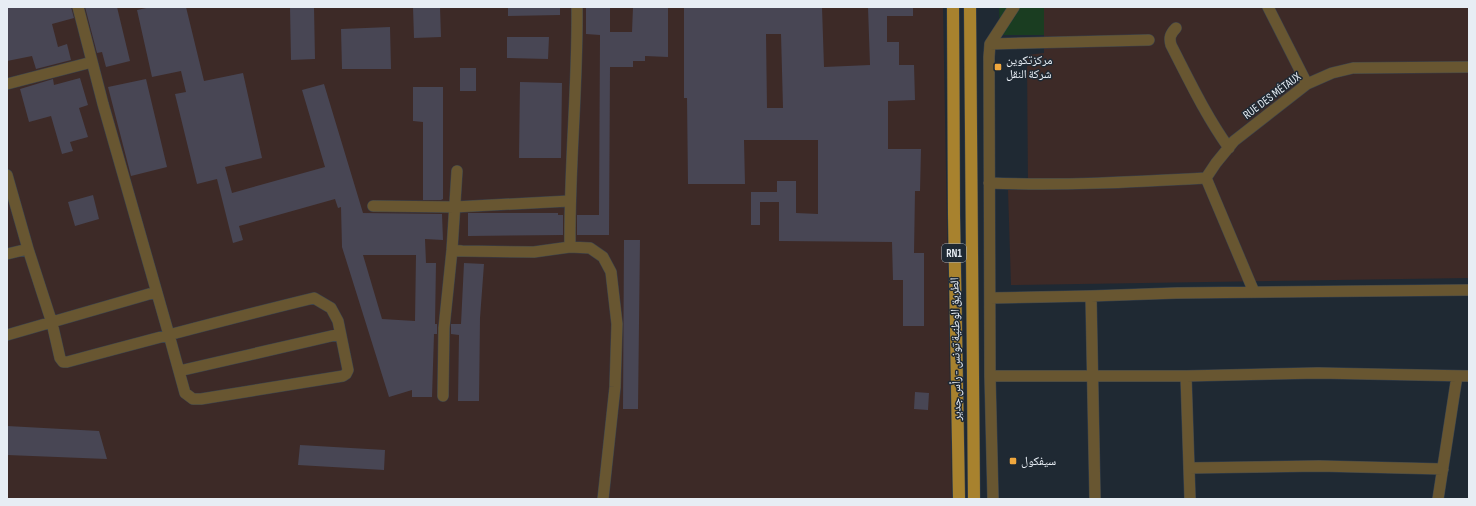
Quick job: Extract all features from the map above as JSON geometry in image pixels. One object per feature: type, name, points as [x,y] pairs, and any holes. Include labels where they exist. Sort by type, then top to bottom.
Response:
[{"type":"main road","name":"الطريق الوطنية تونس - رأس جدير","points":[[953,7],[954,215],[959,499]]},
{"type":"main road","name":"الطريق الوطنية تونس - رأس جدير","points":[[970,7],[974,499]]},
{"type":"street","points":[[7,176],[28,249],[52,323],[60,358],[63,362],[67,362],[169,335],[314,298],[331,308],[338,321],[348,370],[346,374],[343,376],[201,399],[192,399],[185,393],[169,335],[156,292],[92,62],[78,7]]},
{"type":"street","points":[[570,247],[569,201],[577,39],[577,7]]},
{"type":"street","points":[[993,499],[990,376],[990,44],[1014,7]]},
{"type":"street","points":[[1268,7],[1307,84]]},
{"type":"street","points":[[1176,28],[1172,32],[1170,39],[1171,46],[1201,104],[1228,148]]},
{"type":"street","points":[[990,44],[1149,40]]},
{"type":"street","points":[[7,84],[92,62]]},
{"type":"street","name":"RUE DES MÉTAUX","points":[[1206,178],[1216,162],[1234,141],[1307,84],[1332,73],[1353,68],[1469,67]]},
{"type":"street","points":[[442,396],[444,328],[452,250],[457,171]]},
{"type":"street","points":[[989,183],[1019,184],[1126,182],[1206,178],[1254,292]]},
{"type":"street","points":[[372,206],[455,207],[569,201]]},
{"type":"street","points":[[452,250],[534,252],[570,247],[590,248],[603,257],[611,272],[617,324],[615,387],[603,499]]},
{"type":"street","points":[[7,254],[28,249]]},
{"type":"street","points":[[990,298],[1254,292],[1469,290]]},
{"type":"street","points":[[7,335],[156,292]]},
{"type":"street","points":[[1091,296],[1095,499]]},
{"type":"street","points":[[179,371],[340,334]]},
{"type":"street","points":[[990,376],[1186,376],[1318,373],[1469,376]]},
{"type":"street","points":[[1186,376],[1190,499]]},
{"type":"street","points":[[1438,499],[1458,376]]},
{"type":"street","points":[[1189,468],[1319,466],[1443,469]]},
{"type":"shaded area","points":[[7,7],[943,7],[952,499],[7,499]]},
{"type":"shaded area","points":[[1044,7],[1469,7],[1469,278],[1011,285],[1008,190],[1028,189],[1027,55],[1044,53]]},
{"type":"green space","points":[[999,7],[1044,7],[1044,35],[1000,35]]},
{"type":"building","points":[[7,7],[71,7],[74,18],[52,24],[58,47],[67,44],[71,60],[36,69],[32,56],[7,61]]},
{"type":"building","points":[[85,7],[117,7],[130,61],[106,67],[102,52],[97,53]]},
{"type":"building","points":[[151,7],[186,7],[204,81],[243,73],[262,158],[225,167],[232,193],[325,167],[302,90],[324,84],[363,213],[442,214],[443,240],[425,239],[426,263],[436,263],[435,324],[437,324],[437,334],[434,334],[432,397],[412,397],[412,390],[389,397],[342,247],[341,207],[338,208],[335,199],[239,226],[243,240],[233,243],[217,179],[197,184],[175,94],[186,92],[181,71],[152,77],[137,10]],"holes":[[[363,255],[416,255],[415,321],[382,319]]]},
{"type":"building","points":[[290,7],[314,7],[315,59],[291,60]]},
{"type":"building","points":[[413,7],[440,7],[441,37],[414,38]]},
{"type":"building","points":[[508,7],[560,7],[560,15],[508,16]]},
{"type":"building","points":[[586,7],[610,7],[610,32],[632,32],[633,7],[668,7],[668,57],[645,56],[645,61],[633,61],[633,67],[610,67],[609,235],[577,235],[577,215],[599,215],[600,35],[586,34]]},
{"type":"building","points":[[684,7],[822,7],[824,67],[870,65],[868,7],[913,7],[913,16],[887,16],[887,42],[899,42],[899,65],[914,65],[915,100],[888,101],[888,149],[921,149],[920,191],[915,191],[914,253],[924,253],[924,326],[903,326],[903,280],[893,280],[892,242],[779,241],[779,202],[760,202],[760,225],[751,225],[751,192],[777,192],[777,181],[796,181],[796,213],[818,214],[818,140],[744,140],[745,184],[688,184],[687,98],[684,98]],"holes":[[[766,34],[781,34],[783,108],[767,108]]]},
{"type":"building","points":[[390,27],[391,69],[342,69],[341,29]]},
{"type":"building","points":[[507,37],[549,37],[548,59],[507,58]]},
{"type":"building","points":[[460,68],[476,68],[476,91],[460,91]]},
{"type":"building","points":[[80,78],[88,105],[79,108],[88,137],[70,142],[73,151],[62,154],[51,116],[29,122],[20,89],[53,79],[54,85]]},
{"type":"building","points":[[146,79],[167,167],[131,176],[108,87]]},
{"type":"building","points":[[520,82],[562,83],[561,158],[519,158]]},
{"type":"building","points":[[413,87],[443,87],[443,199],[441,200],[423,200],[423,122],[413,121]]},
{"type":"building","points":[[93,195],[99,219],[75,226],[68,202]]},
{"type":"building","points":[[468,213],[558,213],[558,215],[563,215],[563,235],[468,236]]},
{"type":"building","points":[[624,240],[640,240],[638,409],[623,409]]},
{"type":"building","points":[[464,263],[484,264],[480,318],[479,401],[458,401],[459,335],[451,334],[451,324],[461,324]]},
{"type":"building","points":[[915,392],[929,393],[928,410],[914,409]]},
{"type":"building","points":[[7,426],[99,431],[107,459],[7,455]]},
{"type":"building","points":[[300,445],[385,450],[384,470],[298,465]]},
{"type":"place","name":"مركزتكوين شركة النقل","points":[[998,67]]},
{"type":"place","name":"سيفكول","points":[[1013,461]]}]
